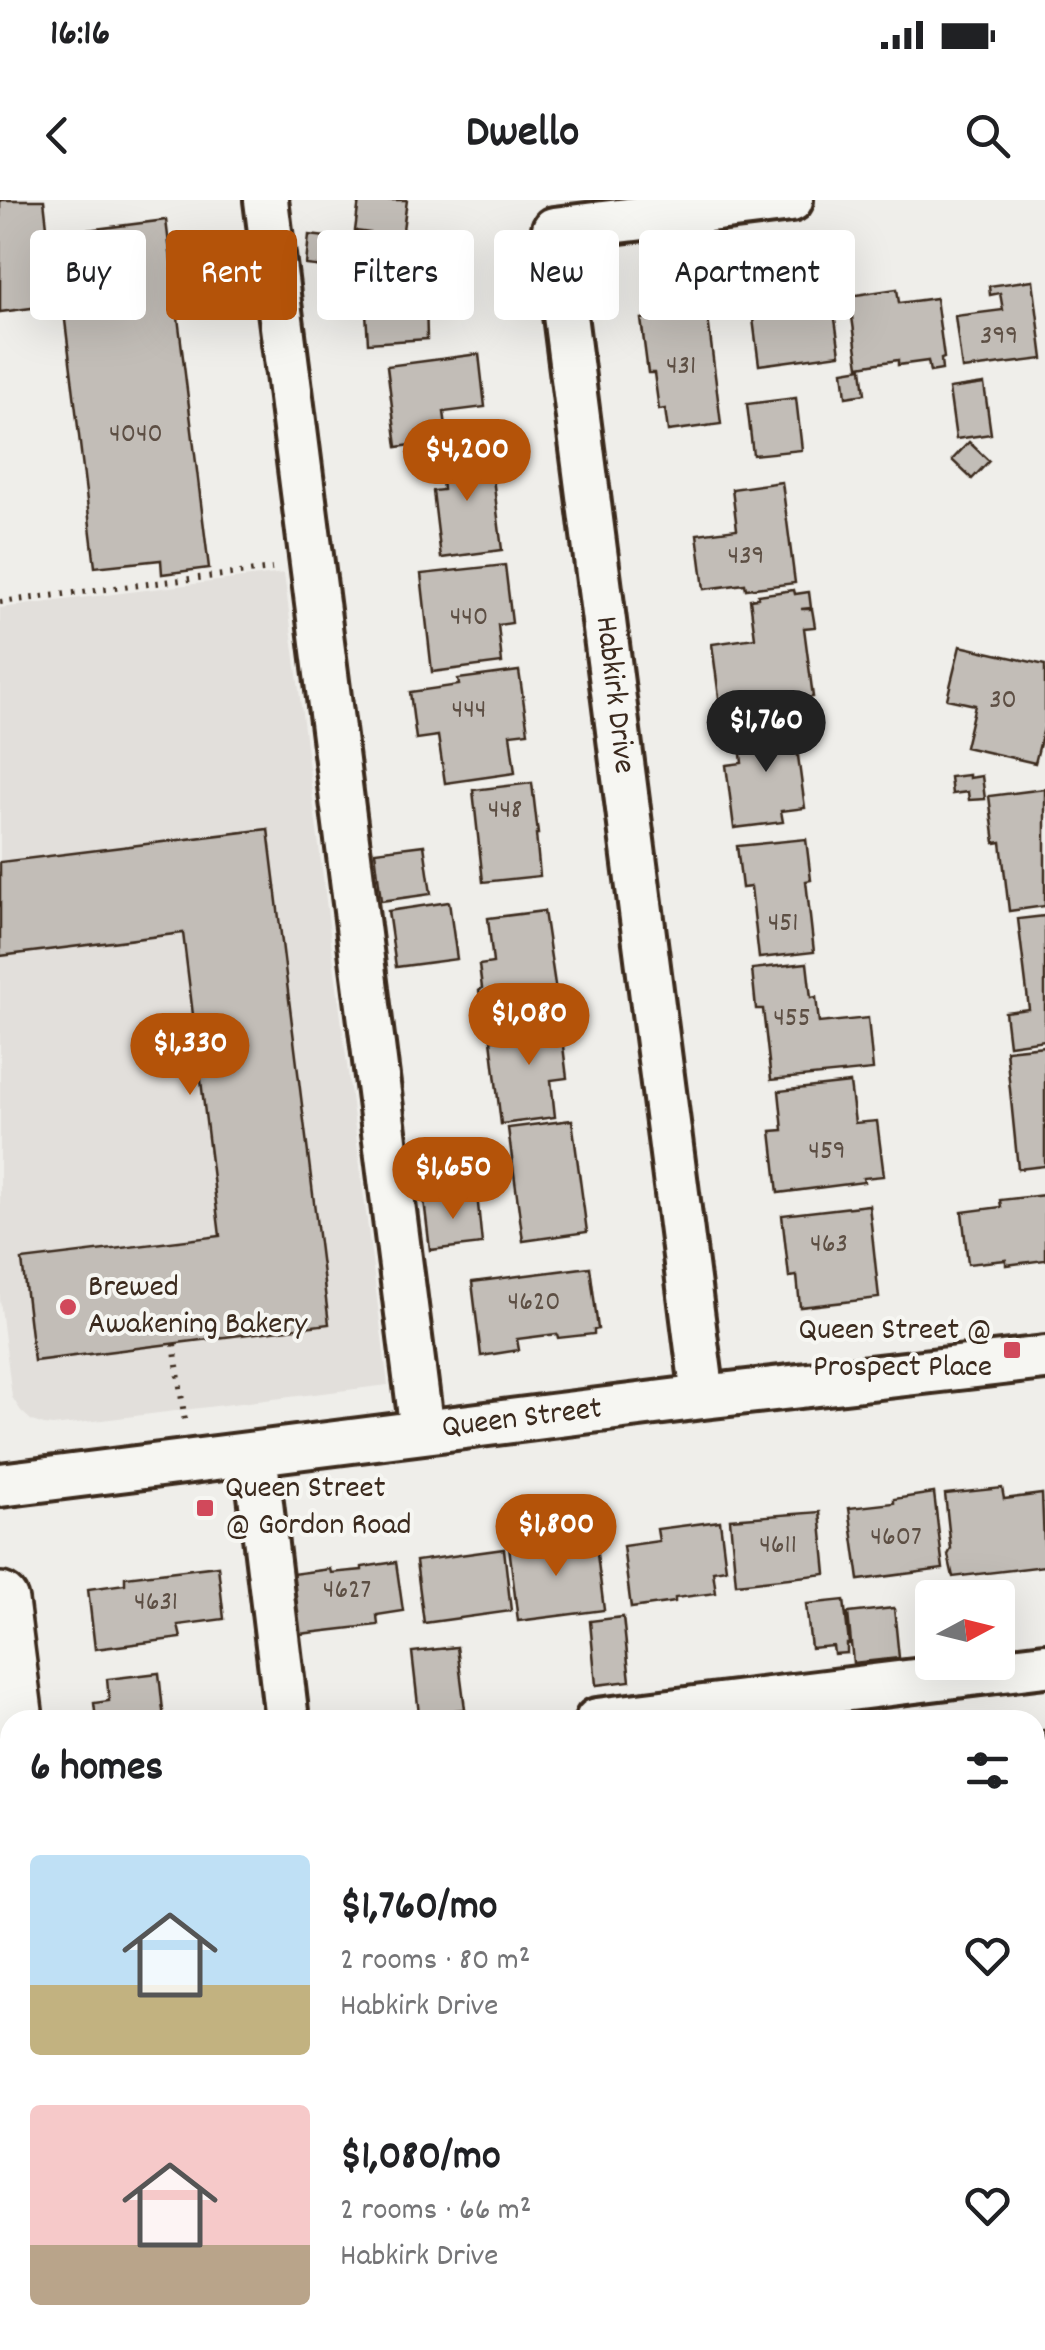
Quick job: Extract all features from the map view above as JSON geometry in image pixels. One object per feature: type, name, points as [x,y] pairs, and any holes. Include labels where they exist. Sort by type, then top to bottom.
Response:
[{"type":"main road","points":[[0,1601],[14,1710]]},
{"type":"street","points":[[266,200],[422,1432]]},
{"type":"street","name":"Habkirk Drive","points":[[702,1396],[554,230],[791,200]]},
{"type":"street","name":"Queen Street","points":[[0,1484],[702,1396],[1045,1358]]},
{"type":"street","points":[[255,1453],[286,1710]]},
{"type":"street","points":[[680,1710],[1045,1666]]},
{"type":"path","points":[[0,602],[313,564]]},
{"type":"path","points":[[174,1344],[190,1461]]},
{"type":"shaded area","points":[[284,573],[388,1385],[44,1425],[32,1421],[12,1397],[0,1300],[0,608]]},
{"type":"building","points":[[0,200],[44,200],[47,230],[30,230],[30,308],[0,312]]},
{"type":"building","points":[[359,200],[407,200],[403,230],[355,230]]},
{"type":"building","points":[[166,220],[166,320],[178,320],[209,568],[162,574],[161,560],[95,567],[65,320],[146,320],[146,230],[87,230]]},
{"type":"building","points":[[309,235],[317,236],[317,266],[306,265]]},
{"type":"building","points":[[1033,280],[1043,359],[962,369],[955,316],[1003,310],[1000,293],[990,295],[989,286]]},
{"type":"building","points":[[897,289],[899,303],[936,298],[942,370],[930,372],[928,361],[898,365],[898,360],[859,366],[852,320],[855,295]]},
{"type":"building","points":[[366,320],[427,320],[427,339],[368,343]]},
{"type":"building","points":[[641,320],[708,320],[721,424],[668,431],[665,409],[659,410],[654,373],[648,373]]},
{"type":"building","points":[[753,320],[835,320],[840,354],[759,365]]},
{"type":"building","points":[[479,354],[485,407],[444,412],[448,440],[397,447],[387,366]]},
{"type":"building","points":[[862,368],[865,394],[846,397],[843,371]]},
{"type":"building","points":[[984,384],[991,434],[956,439],[949,389]]},
{"type":"building","points":[[796,398],[802,450],[753,455],[747,404]]},
{"type":"building","points":[[969,442],[989,461],[972,479],[952,460]]},
{"type":"building","points":[[489,446],[502,550],[441,558],[433,491],[443,490],[439,452]]},
{"type":"building","points":[[782,482],[795,583],[704,589],[697,534],[737,529],[732,489]]},
{"type":"building","points":[[505,565],[512,623],[498,625],[502,663],[432,672],[421,574]]},
{"type":"building","points":[[794,590],[795,594],[809,592],[811,608],[801,609],[812,609],[815,627],[804,628],[813,697],[720,705],[712,644],[755,638],[750,599]]},
{"type":"building","points":[[960,646],[1045,665],[1045,724],[1035,763],[965,747],[975,705],[947,699]]},
{"type":"building","points":[[519,671],[528,732],[510,734],[515,773],[445,783],[438,736],[416,739],[410,692],[459,685],[458,679]]},
{"type":"building","points":[[793,719],[805,808],[781,811],[783,822],[734,828],[726,765],[742,763],[738,727]]},
{"type":"building","points":[[982,776],[985,799],[969,800],[968,792],[952,794],[950,777]]},
{"type":"building","points":[[532,783],[540,876],[483,882],[473,790]]},
{"type":"building","points":[[1045,789],[1045,906],[1009,911],[1001,842],[995,843],[989,796]]},
{"type":"building","points":[[268,829],[329,1324],[34,1361],[22,1260],[220,1236],[183,933],[0,956],[0,862]]},
{"type":"building","points":[[806,839],[814,952],[759,958],[751,887],[742,888],[737,846]]},
{"type":"building","points":[[424,845],[431,894],[381,901],[375,851]]},
{"type":"building","points":[[449,902],[457,959],[396,967],[388,911]]},
{"type":"building","points":[[544,911],[558,1005],[485,1014],[479,991],[479,965],[493,963],[488,918]]},
{"type":"building","points":[[1045,916],[1045,1040],[1009,1045],[1005,1012],[1029,1009],[1018,919]]},
{"type":"building","points":[[807,963],[819,1023],[868,1018],[873,1070],[771,1080],[763,1009],[756,1009],[752,969]]},
{"type":"building","points":[[559,1014],[567,1078],[551,1080],[555,1117],[501,1124],[491,1040],[512,1038],[510,1020]]},
{"type":"building","points":[[1045,1046],[1045,1166],[1018,1169],[1006,1050]]},
{"type":"building","points":[[850,1083],[855,1123],[877,1121],[884,1176],[778,1193],[771,1131],[783,1130],[779,1091]]},
{"type":"building","points":[[572,1120],[587,1232],[523,1241],[508,1128]]},
{"type":"building","points":[[477,1194],[482,1244],[430,1250],[424,1200]]},
{"type":"building","points":[[1045,1195],[1045,1260],[968,1264],[962,1212],[1001,1207],[1000,1200]]},
{"type":"building","points":[[869,1205],[879,1298],[800,1307],[797,1276],[789,1277],[782,1215]]},
{"type":"building","points":[[590,1267],[598,1329],[594,1334],[517,1339],[519,1350],[481,1356],[472,1282]]},
{"type":"building","points":[[1002,1488],[1004,1499],[1042,1494],[1045,1566],[953,1577],[945,1494]]},
{"type":"building","points":[[934,1493],[943,1569],[859,1580],[849,1508]]},
{"type":"building","points":[[820,1512],[826,1574],[736,1584],[730,1519]]},
{"type":"building","points":[[720,1521],[726,1569],[713,1571],[716,1593],[631,1608],[623,1546],[659,1541],[657,1529]]},
{"type":"building","points":[[595,1538],[604,1610],[518,1621],[509,1546]]},
{"type":"building","points":[[504,1549],[511,1611],[424,1623],[416,1561]]},
{"type":"building","points":[[396,1562],[403,1611],[377,1615],[378,1625],[299,1634],[292,1574],[362,1570]]},
{"type":"building","points":[[218,1566],[224,1619],[178,1625],[181,1638],[95,1649],[88,1589],[125,1584],[125,1577]]},
{"type":"building","points":[[844,1600],[847,1653],[834,1654],[833,1646],[811,1648],[806,1604]]},
{"type":"building","points":[[894,1608],[899,1658],[853,1663],[848,1613]]},
{"type":"building","points":[[623,1617],[630,1681],[596,1685],[590,1621]]},
{"type":"building","points":[[457,1647],[465,1709],[419,1710],[412,1652]]},
{"type":"building","points":[[159,1673],[163,1710],[95,1710],[94,1703],[109,1701],[107,1679]]},
{"type":"place","name":"Brewed Awakening Bakery","points":[[68,1307]]},
{"type":"place","name":"Queen Street @ Prospect Place","points":[[1012,1350]]},
{"type":"place","name":"Queen Street @ Gordon Road","points":[[205,1508]]}]
